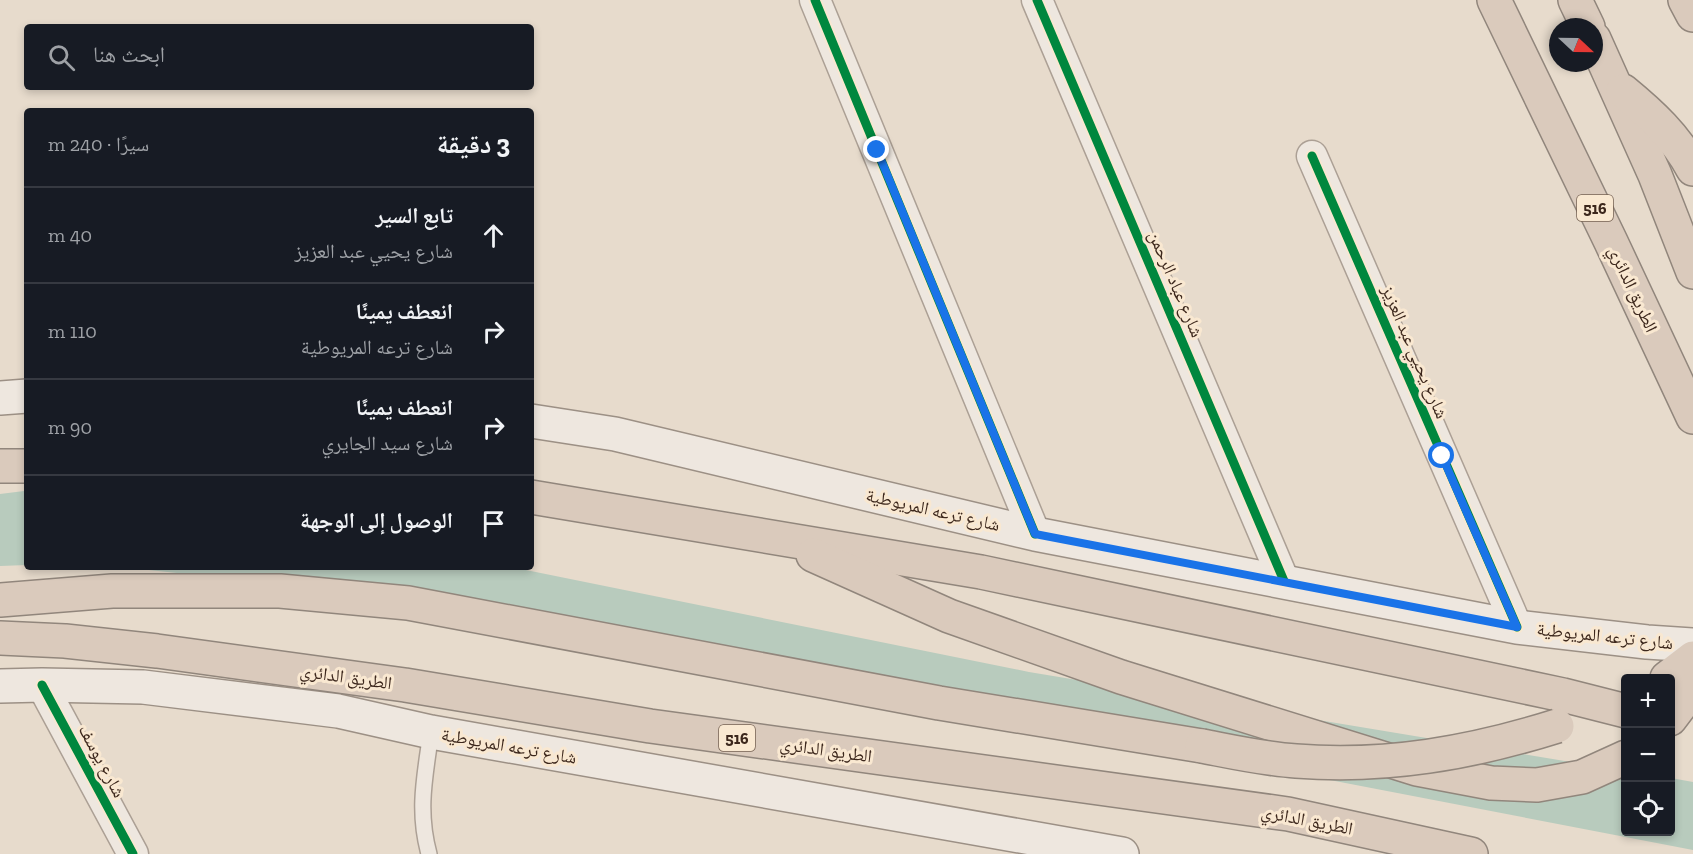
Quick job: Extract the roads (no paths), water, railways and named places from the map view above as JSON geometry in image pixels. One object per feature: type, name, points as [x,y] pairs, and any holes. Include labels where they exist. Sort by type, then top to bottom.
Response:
[{"type":"highway","name":"الطريق الدائري","points":[[1494,0],[1689,409],[1693,435]]},
{"type":"highway","points":[[1575,0],[1584,18]]},
{"type":"highway","points":[[1685,0],[1693,15]]},
{"type":"highway","points":[[1603,58],[1655,175],[1693,272]]},
{"type":"highway","points":[[1616,86],[1647,110],[1672,136],[1693,169]]},
{"type":"highway","points":[[0,466],[24,466]]},
{"type":"highway","points":[[534,497],[981,572],[1552,692],[1621,710]]},
{"type":"highway","points":[[769,535],[949,616],[1121,676],[1417,769],[1491,783],[1537,785],[1582,777],[1621,759]]},
{"type":"highway","points":[[0,600],[112,591],[268,591],[408,603],[939,703],[1295,761],[1342,763],[1432,757],[1516,739],[1603,714],[1621,705]]},
{"type":"highway","name":"الطريق الدائري","points":[[0,638],[65,641],[158,651],[405,685],[650,726],[1288,814],[1471,854]]},
{"type":"highway","points":[[1672,674],[1693,658]]},
{"type":"highway","points":[[1675,715],[1693,689]]},
{"type":"highway","points":[[1675,722],[1693,729]]},
{"type":"main road","points":[[0,398],[24,396]]},
{"type":"main road","name":"شارع ترعه المريوطية","points":[[534,421],[615,434],[1035,534],[1517,627],[1693,645]]},
{"type":"main road","name":"شارع ترعه المريوطية","points":[[0,686],[143,687],[339,711],[431,732],[1122,854]]},
{"type":"street","points":[[815,0],[1035,534]]},
{"type":"street","name":"شارع عباد الرحمن","points":[[1038,0],[1284,582]]},
{"type":"street","name":"شارع يحيي عبد العزيز","points":[[1312,156],[1517,627]]},
{"type":"street","name":"شارع يوسف","points":[[42,685],[133,854]]},
{"type":"lane","points":[[429,854],[421,810],[431,732]]}]
